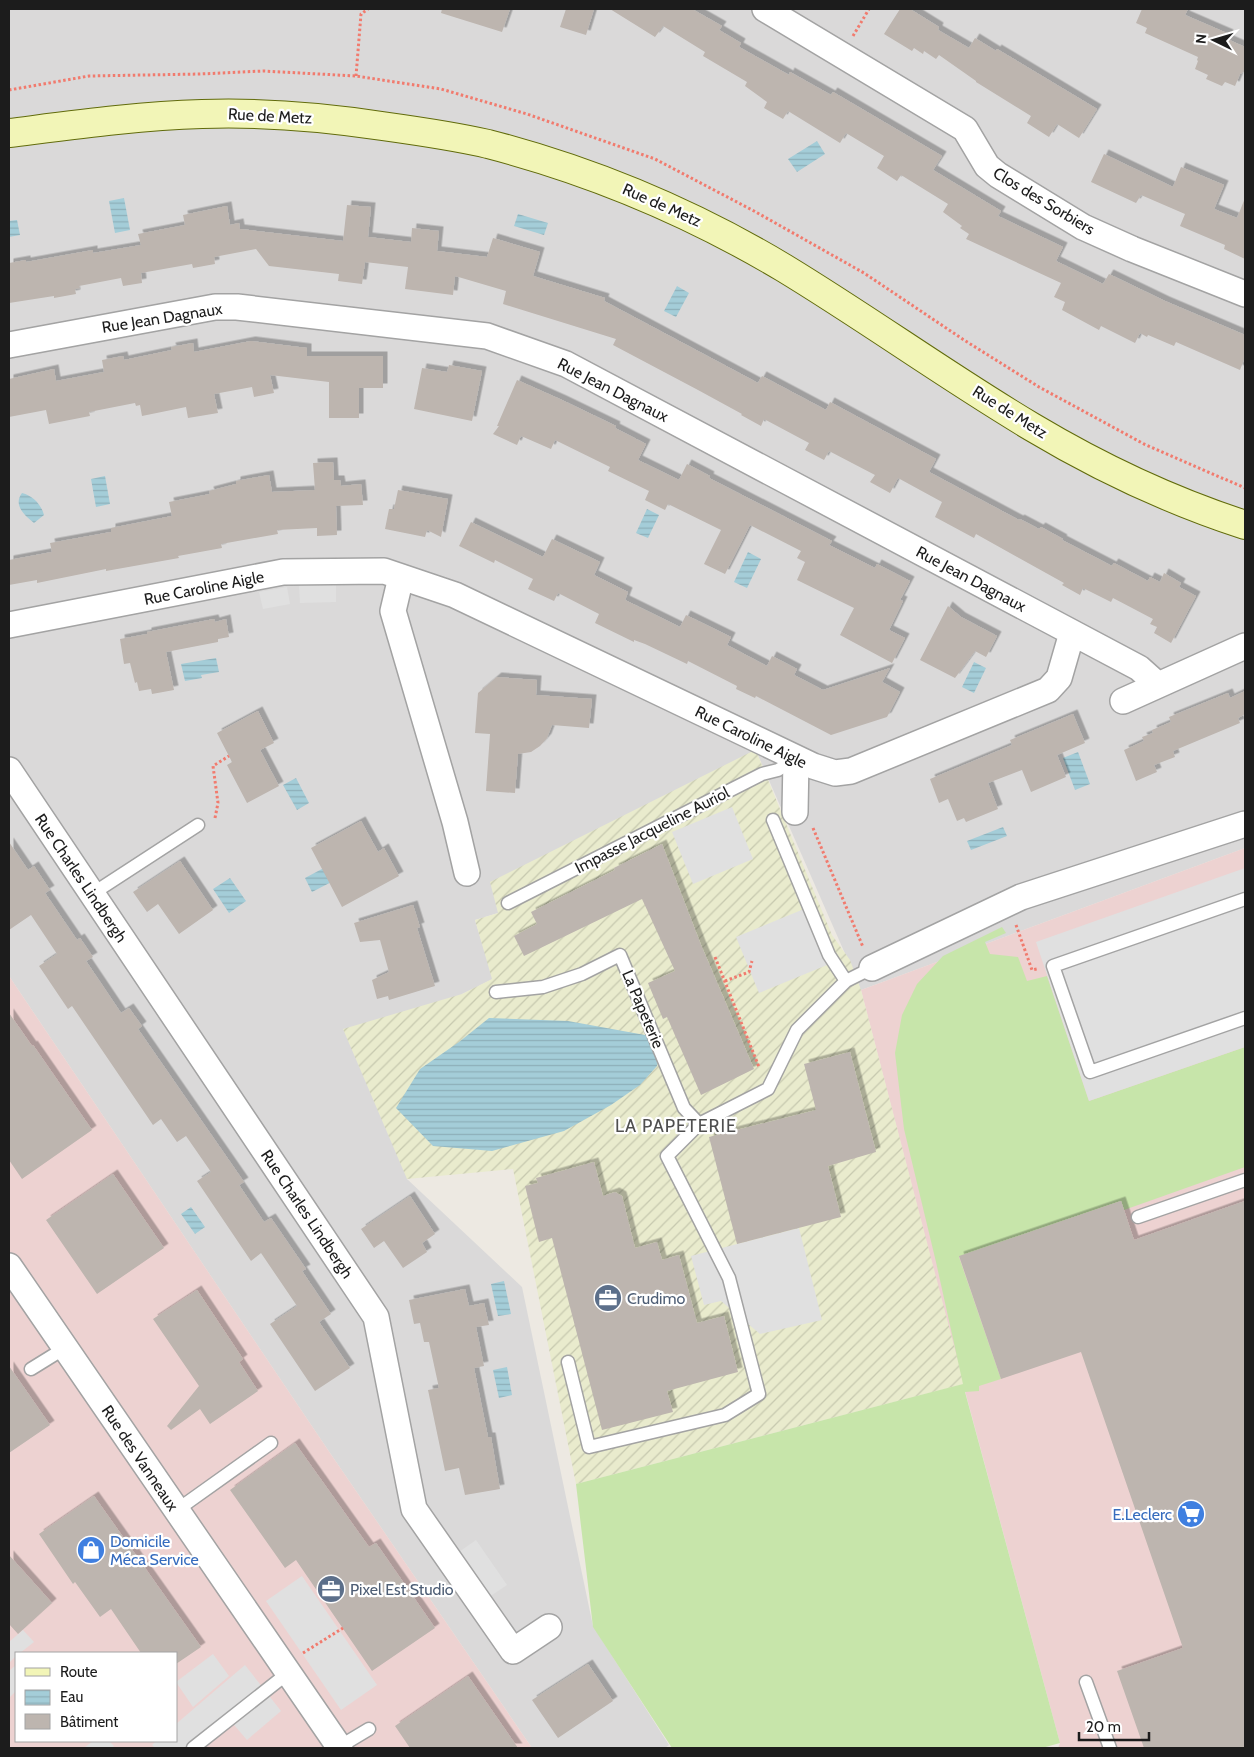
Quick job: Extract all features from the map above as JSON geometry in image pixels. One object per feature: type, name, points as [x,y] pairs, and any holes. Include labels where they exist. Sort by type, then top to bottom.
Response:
[{"type":"main road","name":"Rue de Metz","points":[[9,133],[127,118],[204,114],[285,115],[438,134],[530,156],[612,183],[677,211],[730,237],[786,269],[1033,428],[1160,494],[1245,524]]},
{"type":"street","name":"Clos des Sorbiers","points":[[765,9],[965,129],[988,166],[998,175],[1083,227],[1132,249],[1245,294]]},
{"type":"street","name":"Rue Jean Dagnaux","points":[[9,345],[215,306],[238,307],[488,336],[566,364],[1139,668],[1158,685]]},
{"type":"street","name":"Rue Caroline Aigle","points":[[9,625],[283,572],[384,571],[455,595],[813,766],[835,773],[851,771],[1048,690],[1059,678],[1072,633]]},
{"type":"street","points":[[401,577],[393,611],[455,822],[467,873]]},
{"type":"street","points":[[1123,700],[1245,646]]},
{"type":"street","points":[[784,816],[796,758]]},
{"type":"street","name":"Rue Charles Lindbergh","points":[[9,770],[376,1317],[414,1509],[513,1651],[549,1627]]},
{"type":"street","points":[[872,968],[1021,897],[1245,824]]},
{"type":"street","name":"Rue des Vanneaux","points":[[9,1266],[340,1748]]},
{"type":"lane","name":"Impasse Jacqueline Auriol","points":[[508,903],[762,774],[778,770],[796,758]]},
{"type":"lane","points":[[784,816],[829,955],[846,981]]},
{"type":"lane","points":[[92,894],[198,825]]},
{"type":"lane","points":[[1245,899],[1053,966],[1090,1072],[1245,1018]]},
{"type":"lane","name":"La Papeterie","points":[[496,992],[544,987],[582,974],[620,955],[684,1108],[699,1124]]},
{"type":"lane","points":[[568,1362],[589,1446],[725,1415],[759,1394],[729,1278],[667,1156],[699,1124],[768,1089],[797,1030],[846,981],[872,968]]},
{"type":"lane","points":[[1138,1217],[1245,1180]]},
{"type":"lane","points":[[31,1369],[65,1348]]},
{"type":"lane","points":[[177,1510],[272,1443]]},
{"type":"lane","points":[[193,1748],[286,1669]]},
{"type":"lane","points":[[1086,1682],[1110,1748]]},
{"type":"lane","points":[[340,1748],[369,1730]]},
{"type":"path","points":[[356,76],[361,14],[368,9]]},
{"type":"path","points":[[837,52],[849,42],[869,9]]},
{"type":"path","points":[[214,821],[218,802],[213,766],[229,756]]},
{"type":"path","points":[[784,816],[810,820],[872,968]]},
{"type":"path","points":[[1009,903],[1032,970],[1044,966],[1053,966]]},
{"type":"path","points":[[715,958],[768,1089]]},
{"type":"path","points":[[725,981],[749,972],[752,962]]},
{"type":"path","points":[[286,1669],[343,1628]]},
{"type":"shaded area","points":[[9,9],[1245,9],[1245,848],[861,990],[757,753],[753,751],[498,913],[475,920],[493,979],[462,994],[407,1179],[522,1287],[593,1626],[669,1745],[665,1748],[532,1748],[330,1453],[9,976]]},
{"type":"shaded area","points":[[336,584],[336,602],[300,603],[299,585]]},
{"type":"shaded area","points":[[287,587],[290,604],[263,609],[259,592]]},
{"type":"shaded area","points":[[732,807],[753,859],[693,884],[672,832]]},
{"type":"shaded area","points":[[1245,848],[1245,1748],[1058,1748],[1060,1743],[965,1391],[861,990]]},
{"type":"shaded area","points":[[1245,868],[1245,1047],[1089,1101],[1036,942]]},
{"type":"shaded area","points":[[804,909],[827,965],[759,993],[736,937]]},
{"type":"shaded area","points":[[9,976],[330,1453],[532,1748],[9,1748]]},
{"type":"shaded area","points":[[799,1228],[822,1320],[760,1334],[721,1301],[704,1305],[691,1256]]},
{"type":"shaded area","points":[[476,1540],[507,1585],[480,1603],[449,1559]]},
{"type":"shaded area","points":[[302,1576],[377,1685],[341,1710],[266,1601]]},
{"type":"shaded area","points":[[23,1630],[34,1642],[21,1652],[15,1652],[15,1657],[9,1663],[9,1642]]},
{"type":"shaded area","points":[[213,1654],[229,1676],[193,1707],[178,1685],[178,1680]]},
{"type":"shaded area","points":[[245,1665],[281,1711],[247,1740],[229,1719],[193,1748],[155,1748],[152,1745],[155,1742],[178,1742],[178,1722]]},
{"type":"shaded area","points":[[15,1666],[15,1692],[9,1698],[9,1671]]},
{"type":"shaded area","points":[[92,1742],[110,1742],[114,1746],[112,1748],[84,1748]]},
{"type":"green space","points":[[753,751],[757,753],[832,935],[850,960],[861,990],[964,1384],[576,1484],[513,1169],[407,1179],[343,1029],[462,994],[492,979],[475,920],[498,913],[490,882]]},
{"type":"green space","points":[[1002,927],[1006,933],[985,942],[990,954],[1018,957],[1027,981],[1047,976],[1089,1101],[1245,1047],[1245,1167],[1124,1210],[1121,1201],[959,1257],[1001,1379],[979,1386],[979,1391],[965,1392],[1060,1743],[1042,1748],[672,1748],[593,1627],[576,1484],[963,1384],[904,1129],[895,1053],[902,1015],[917,984],[943,956]]},
{"type":"water","points":[[817,141],[825,154],[797,172],[788,159]]},
{"type":"water","points":[[124,198],[130,230],[115,233],[109,201]]},
{"type":"water","points":[[518,214],[548,223],[544,235],[514,226]]},
{"type":"water","points":[[17,220],[20,235],[9,237],[9,221]]},
{"type":"water","points":[[677,286],[689,293],[676,317],[664,311]]},
{"type":"water","points":[[105,476],[110,504],[96,507],[91,479]]},
{"type":"water","points":[[22,493],[33,498],[43,511],[44,515],[34,523],[23,513],[19,506]]},
{"type":"water","points":[[647,509],[659,515],[648,538],[636,533]]},
{"type":"water","points":[[748,552],[761,559],[747,588],[734,582]]},
{"type":"water","points":[[216,658],[219,672],[201,675],[202,678],[185,681],[181,664]]},
{"type":"water","points":[[974,662],[986,668],[974,693],[962,687]]},
{"type":"water","points":[[1078,752],[1090,784],[1075,790],[1063,758]]},
{"type":"water","points":[[296,778],[309,803],[297,810],[283,785]]},
{"type":"water","points":[[1003,827],[1007,836],[971,850],[967,841]]},
{"type":"water","points":[[335,862],[343,876],[312,892],[305,878]]},
{"type":"water","points":[[230,878],[246,901],[229,913],[213,889]]},
{"type":"water","points":[[489,1018],[568,1021],[645,1035],[661,1042],[662,1045],[657,1066],[640,1085],[611,1105],[564,1131],[492,1151],[433,1146],[396,1108],[420,1069]]},
{"type":"water","points":[[191,1207],[205,1227],[195,1234],[181,1214]]},
{"type":"water","points":[[504,1281],[511,1314],[498,1316],[491,1284]]},
{"type":"water","points":[[507,1367],[512,1395],[499,1398],[493,1370]]},
{"type":"building","points":[[442,9],[510,9],[502,32],[441,13]]},
{"type":"building","points":[[566,9],[594,9],[586,35],[560,27]]},
{"type":"building","points":[[610,9],[692,9],[722,26],[719,30],[741,43],[739,47],[789,75],[790,72],[831,95],[833,92],[942,156],[933,170],[1001,211],[998,216],[1063,247],[1056,261],[1103,284],[1109,274],[1165,301],[1245,335],[1245,357],[1240,370],[1176,342],[1174,346],[1140,333],[1135,343],[1101,326],[1099,330],[1062,310],[1065,302],[1054,297],[1061,283],[966,239],[969,234],[960,228],[962,226],[943,212],[948,204],[901,175],[897,181],[877,168],[884,156],[846,133],[840,143],[788,111],[783,119],[764,108],[767,102],[745,86],[747,82],[703,56],[705,52],[663,26],[655,37]]},
{"type":"building","points":[[900,9],[910,9],[939,27],[938,30],[969,48],[975,38],[996,51],[997,49],[1097,109],[1079,138],[1057,124],[1049,137],[1027,123],[1031,116],[976,82],[939,55],[936,59],[924,51],[923,54],[914,48],[912,51],[884,34]]},
{"type":"building","points":[[1142,9],[1188,9],[1185,15],[1229,34],[1227,39],[1245,47],[1245,71],[1240,74],[1235,86],[1225,82],[1222,86],[1206,79],[1208,75],[1195,69],[1198,57],[1145,33],[1147,28],[1136,23]]},
{"type":"building","points":[[1104,154],[1173,187],[1181,167],[1224,185],[1214,209],[1237,218],[1245,198],[1245,259],[1224,249],[1225,245],[1180,226],[1185,214],[1141,195],[1136,203],[1091,182]]},
{"type":"building","points":[[347,205],[371,207],[368,237],[411,242],[412,228],[439,231],[437,251],[487,257],[493,238],[540,252],[533,276],[605,298],[604,301],[758,383],[762,376],[826,410],[830,402],[936,459],[929,472],[1019,520],[1039,529],[1041,527],[1112,566],[1114,563],[1148,581],[1150,577],[1160,582],[1164,573],[1181,583],[1179,587],[1196,596],[1171,643],[1154,633],[1157,627],[1150,624],[1153,619],[1113,598],[1111,602],[1083,588],[1080,595],[1062,585],[1064,583],[976,534],[974,538],[935,517],[942,502],[898,478],[890,493],[870,482],[875,475],[829,451],[824,460],[805,450],[809,443],[764,419],[761,426],[613,345],[616,339],[503,304],[506,291],[455,276],[453,295],[405,289],[408,267],[365,262],[362,284],[338,281],[339,274],[269,266],[256,249],[214,257],[215,264],[193,268],[192,264],[141,273],[142,283],[123,286],[121,278],[79,286],[80,288],[75,289],[76,294],[9,303],[9,263],[26,260],[26,262],[93,250],[93,253],[141,245],[138,234],[185,225],[183,215],[227,206],[230,225],[239,223],[240,229],[343,241]]},
{"type":"building","points":[[251,341],[307,348],[307,356],[383,356],[383,388],[359,388],[359,418],[329,418],[329,382],[270,375],[274,393],[254,397],[252,387],[214,394],[218,413],[188,418],[186,407],[142,416],[140,405],[136,406],[135,403],[89,412],[90,416],[49,424],[46,410],[9,417],[9,379],[54,369],[56,381],[104,372],[102,360],[123,356],[124,360],[172,350],[171,347],[193,343],[194,352]]},
{"type":"building","points":[[449,365],[482,371],[472,421],[414,409],[422,368],[447,372]]},
{"type":"building","points":[[517,380],[616,426],[615,428],[646,444],[638,460],[679,480],[687,464],[710,476],[709,478],[832,541],[829,545],[875,568],[877,564],[910,581],[900,600],[903,601],[889,630],[905,638],[892,663],[840,635],[854,608],[797,580],[805,562],[797,558],[801,551],[750,525],[725,574],[704,564],[721,530],[668,504],[665,510],[645,500],[649,491],[608,471],[610,467],[555,440],[551,449],[521,436],[517,445],[493,434],[499,426],[497,426]]},
{"type":"building","points":[[333,462],[334,480],[340,480],[341,486],[361,484],[363,505],[336,506],[337,535],[317,536],[317,528],[277,530],[278,534],[221,544],[222,548],[178,556],[179,558],[106,571],[106,569],[37,583],[37,580],[9,585],[9,560],[52,552],[50,543],[111,532],[111,528],[172,516],[169,502],[210,494],[209,491],[236,484],[236,481],[269,475],[272,492],[315,490],[313,463]]},
{"type":"building","points":[[398,490],[448,499],[441,537],[427,530],[425,537],[385,529],[389,509],[394,509]]},
{"type":"building","points":[[471,522],[543,557],[552,539],[600,562],[594,575],[628,592],[625,600],[680,627],[686,615],[731,637],[727,645],[767,666],[772,656],[797,669],[794,675],[823,690],[890,668],[882,682],[900,692],[887,717],[831,735],[756,696],[755,698],[736,689],[737,686],[688,661],[687,664],[595,623],[599,614],[558,593],[554,601],[528,589],[533,579],[495,560],[494,563],[459,546]]},
{"type":"building","points":[[948,606],[961,617],[997,636],[986,657],[975,651],[955,678],[920,660]]},
{"type":"building","points":[[214,619],[215,622],[226,619],[229,637],[218,639],[218,642],[166,652],[174,690],[152,694],[151,689],[139,691],[130,663],[124,664],[120,639]]},
{"type":"building","points":[[497,677],[537,680],[536,695],[592,699],[589,728],[552,725],[547,738],[540,746],[531,752],[518,754],[515,793],[486,791],[490,734],[475,733],[478,693]]},
{"type":"building","points":[[1245,691],[1245,714],[1238,718],[1240,723],[1173,751],[1175,757],[1154,765],[1157,772],[1136,781],[1124,750],[1144,741],[1142,737],[1153,733],[1152,730],[1171,722],[1169,717],[1228,693],[1230,698]]},
{"type":"building","points":[[258,711],[274,743],[260,750],[279,786],[247,803],[227,765],[232,762],[217,733]]},
{"type":"building","points":[[1073,714],[1085,743],[1057,755],[1066,777],[1031,792],[1022,770],[988,783],[998,809],[966,822],[964,818],[957,821],[948,799],[939,803],[930,779],[1012,745],[1010,740]]},
{"type":"building","points":[[361,821],[378,852],[384,848],[399,876],[342,907],[311,848]]},
{"type":"building","points":[[9,842],[28,870],[34,866],[50,890],[45,893],[77,940],[80,938],[93,957],[86,961],[121,1013],[129,1008],[142,1026],[138,1029],[244,1182],[239,1185],[264,1222],[271,1218],[306,1269],[302,1271],[331,1314],[319,1322],[350,1368],[315,1391],[270,1324],[297,1306],[261,1253],[251,1261],[197,1181],[211,1172],[186,1136],[177,1142],[161,1119],[153,1125],[72,1006],[68,1009],[39,966],[57,954],[31,915],[9,930]]},
{"type":"building","points":[[662,844],[701,945],[754,1069],[701,1095],[667,1017],[663,1019],[648,983],[675,971],[642,899],[524,956],[514,936],[537,924],[531,912]]},
{"type":"building","points":[[180,861],[213,910],[179,934],[158,904],[147,912],[133,892]]},
{"type":"building","points":[[413,905],[420,927],[417,928],[435,986],[389,1000],[388,996],[377,999],[372,980],[389,972],[380,940],[360,942],[354,923]]},
{"type":"building","points":[[9,1013],[92,1130],[22,1179],[9,1160]]},
{"type":"building","points":[[850,1052],[876,1152],[828,1166],[841,1217],[737,1244],[709,1137],[816,1110],[804,1064]]},
{"type":"building","points":[[594,1162],[603,1196],[615,1192],[622,1196],[635,1248],[657,1242],[662,1260],[679,1255],[697,1323],[724,1316],[738,1372],[667,1391],[673,1412],[602,1430],[552,1238],[539,1242],[525,1186],[538,1183],[536,1178]]},
{"type":"building","points":[[113,1174],[164,1248],[97,1294],[46,1220]]},
{"type":"building","points":[[410,1196],[435,1234],[422,1243],[427,1252],[403,1268],[384,1241],[374,1248],[361,1229]]},
{"type":"building","name":"E.Leclerc","points":[[1121,1201],[1134,1240],[1245,1201],[1245,1748],[1144,1748],[1117,1671],[1183,1648],[1081,1352],[1001,1379],[959,1256]]},
{"type":"building","points":[[465,1289],[469,1306],[484,1303],[489,1325],[476,1327],[484,1366],[474,1368],[488,1437],[491,1437],[500,1489],[465,1495],[459,1468],[445,1471],[428,1390],[439,1388],[429,1342],[424,1342],[420,1323],[414,1324],[409,1300]]},
{"type":"building","points":[[197,1290],[243,1359],[239,1362],[258,1391],[210,1424],[200,1409],[171,1430],[167,1426],[199,1386],[153,1319]]},
{"type":"building","points":[[9,1366],[50,1425],[9,1453]]},
{"type":"building","points":[[295,1443],[369,1547],[376,1543],[435,1628],[372,1671],[296,1560],[285,1568],[230,1490]]},
{"type":"building","name":"Domicile Méca Service","points":[[94,1496],[201,1647],[178,1663],[178,1652],[140,1652],[111,1609],[100,1617],[75,1582],[73,1584],[39,1534]]},
{"type":"building","points":[[9,1555],[52,1603],[18,1634],[9,1624]]},
{"type":"building","points":[[588,1664],[613,1701],[558,1738],[532,1700]]},
{"type":"building","points":[[468,1676],[518,1748],[410,1748],[395,1726]]},
{"type":"place","name":"Crudimo","points":[[608,1298]]},
{"type":"place","name":"E.Leclerc","points":[[1191,1514]]},
{"type":"place","name":"Domicile Méca Service","points":[[91,1550]]},
{"type":"place","name":"Pixel Est Studio","points":[[331,1589]]},
{"type":"district","name":"LA PAPETERIE","points":[[676,1126]]}]
